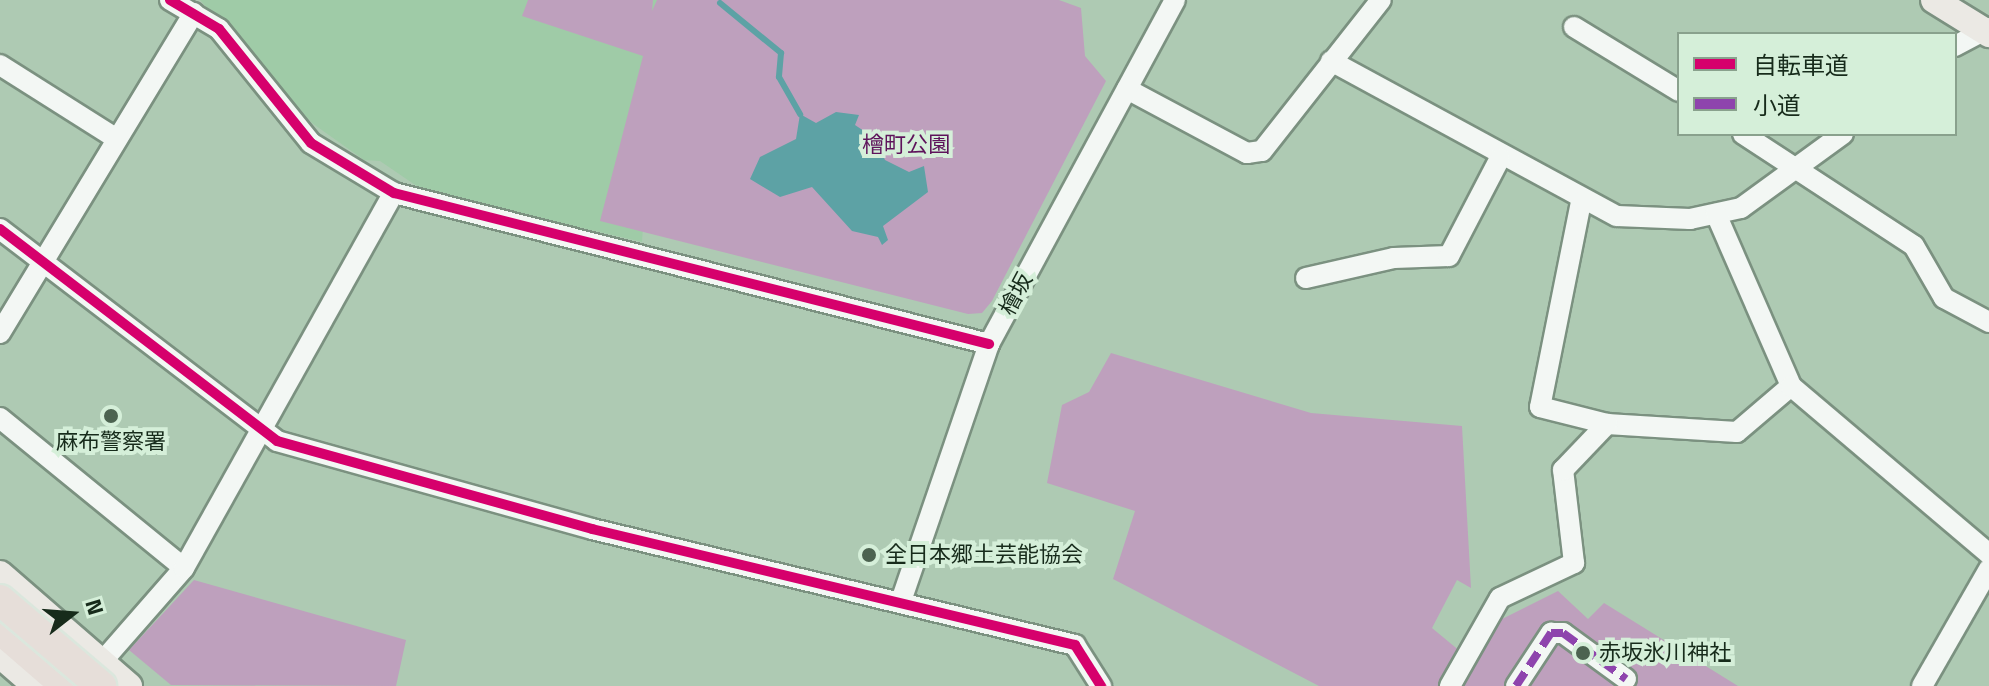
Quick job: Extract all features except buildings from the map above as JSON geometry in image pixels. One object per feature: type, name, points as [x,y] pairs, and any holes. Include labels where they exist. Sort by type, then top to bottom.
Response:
[{"type":"highway","points":[[0,600],[86,682]]},
{"type":"highway","points":[[0,629],[86,682]]},
{"type":"main road","points":[[1934,0],[1987,31]]},
{"type":"main road","points":[[0,574],[86,682]]},
{"type":"main road","points":[[0,613],[86,682],[129,686]]},
{"type":"main road","points":[[0,655],[36,686]]},
{"type":"street","points":[[170,0],[219,29],[311,143],[394,193],[989,344]]},
{"type":"street","name":"檜坂","points":[[901,601],[989,344],[1175,0]]},
{"type":"street","points":[[1127,89],[1255,153],[1273,140],[1381,0]]},
{"type":"street","points":[[0,333],[194,13]]},
{"type":"street","points":[[1574,27],[1677,90]]},
{"type":"street","points":[[1957,45],[1987,31]]},
{"type":"street","points":[[1331,61],[1581,202],[1617,216],[1716,214],[1741,208],[1840,136]]},
{"type":"street","points":[[0,65],[117,139]]},
{"type":"street","points":[[1746,136],[1914,246],[1944,298],[1989,322]]},
{"type":"street","points":[[1306,278],[1394,258],[1449,256],[1500,158]]},
{"type":"street","points":[[86,682],[184,568],[262,435],[394,193]]},
{"type":"street","points":[[1581,202],[1540,407],[1607,424],[1737,432],[1791,386]]},
{"type":"street","points":[[1716,214],[1791,386],[1989,554]]},
{"type":"street","points":[[0,229],[45,258],[262,435],[592,529],[1075,645],[1101,686]]},
{"type":"street","points":[[0,418],[184,568]]},
{"type":"street","points":[[1450,686],[1500,598],[1574,563],[1563,470],[1607,424]]},
{"type":"street","points":[[1922,686],[1989,569]]},
{"type":"street","points":[[1516,686],[1551,633],[1563,633],[1626,679]]},
{"type":"shaded area","points":[[200,0],[657,0],[642,242],[424,191],[380,161],[364,160],[312,123]]},
{"type":"green space","name":"檜町公園","points":[[528,0],[653,0],[652,11],[657,0],[1059,0],[1081,8],[1085,56],[1106,81],[992,301],[982,313],[968,314],[600,221],[643,56],[522,16]]},
{"type":"green space","points":[[1111,353],[1311,413],[1462,426],[1471,588],[1457,580],[1432,628],[1461,652],[1442,686],[1319,686],[1113,579],[1135,511],[1047,483],[1062,405],[1089,392]]},
{"type":"green space","points":[[194,580],[406,640],[396,686],[171,685],[129,650]]},
{"type":"green space","name":"赤坂氷川神社","points":[[1558,591],[1588,619],[1604,603],[1738,686],[1463,686],[1498,621]]},
{"type":"water","points":[[836,112],[859,115],[855,125],[876,139],[885,160],[909,172],[924,166],[928,192],[883,226],[888,240],[882,245],[878,237],[852,231],[812,187],[780,197],[750,179],[760,157],[796,139],[800,114],[816,123]]},
{"type":"waterway","points":[[720,3],[781,53],[779,77],[800,114]]},
{"type":"marked path","points":[[1516,686],[1551,633],[1563,633],[1626,679]]},
{"type":"cycle path","points":[[170,0],[219,29],[311,143],[394,193],[989,344]]},
{"type":"cycle path","points":[[0,229],[277,441],[592,529],[1075,645],[1101,686]]},
{"type":"place","name":"麻布警察署","points":[[111,416]]},
{"type":"place","name":"全日本郷土芸能協会","points":[[869,555]]},
{"type":"place","name":"赤坂氷川神社","points":[[1583,653]]}]
